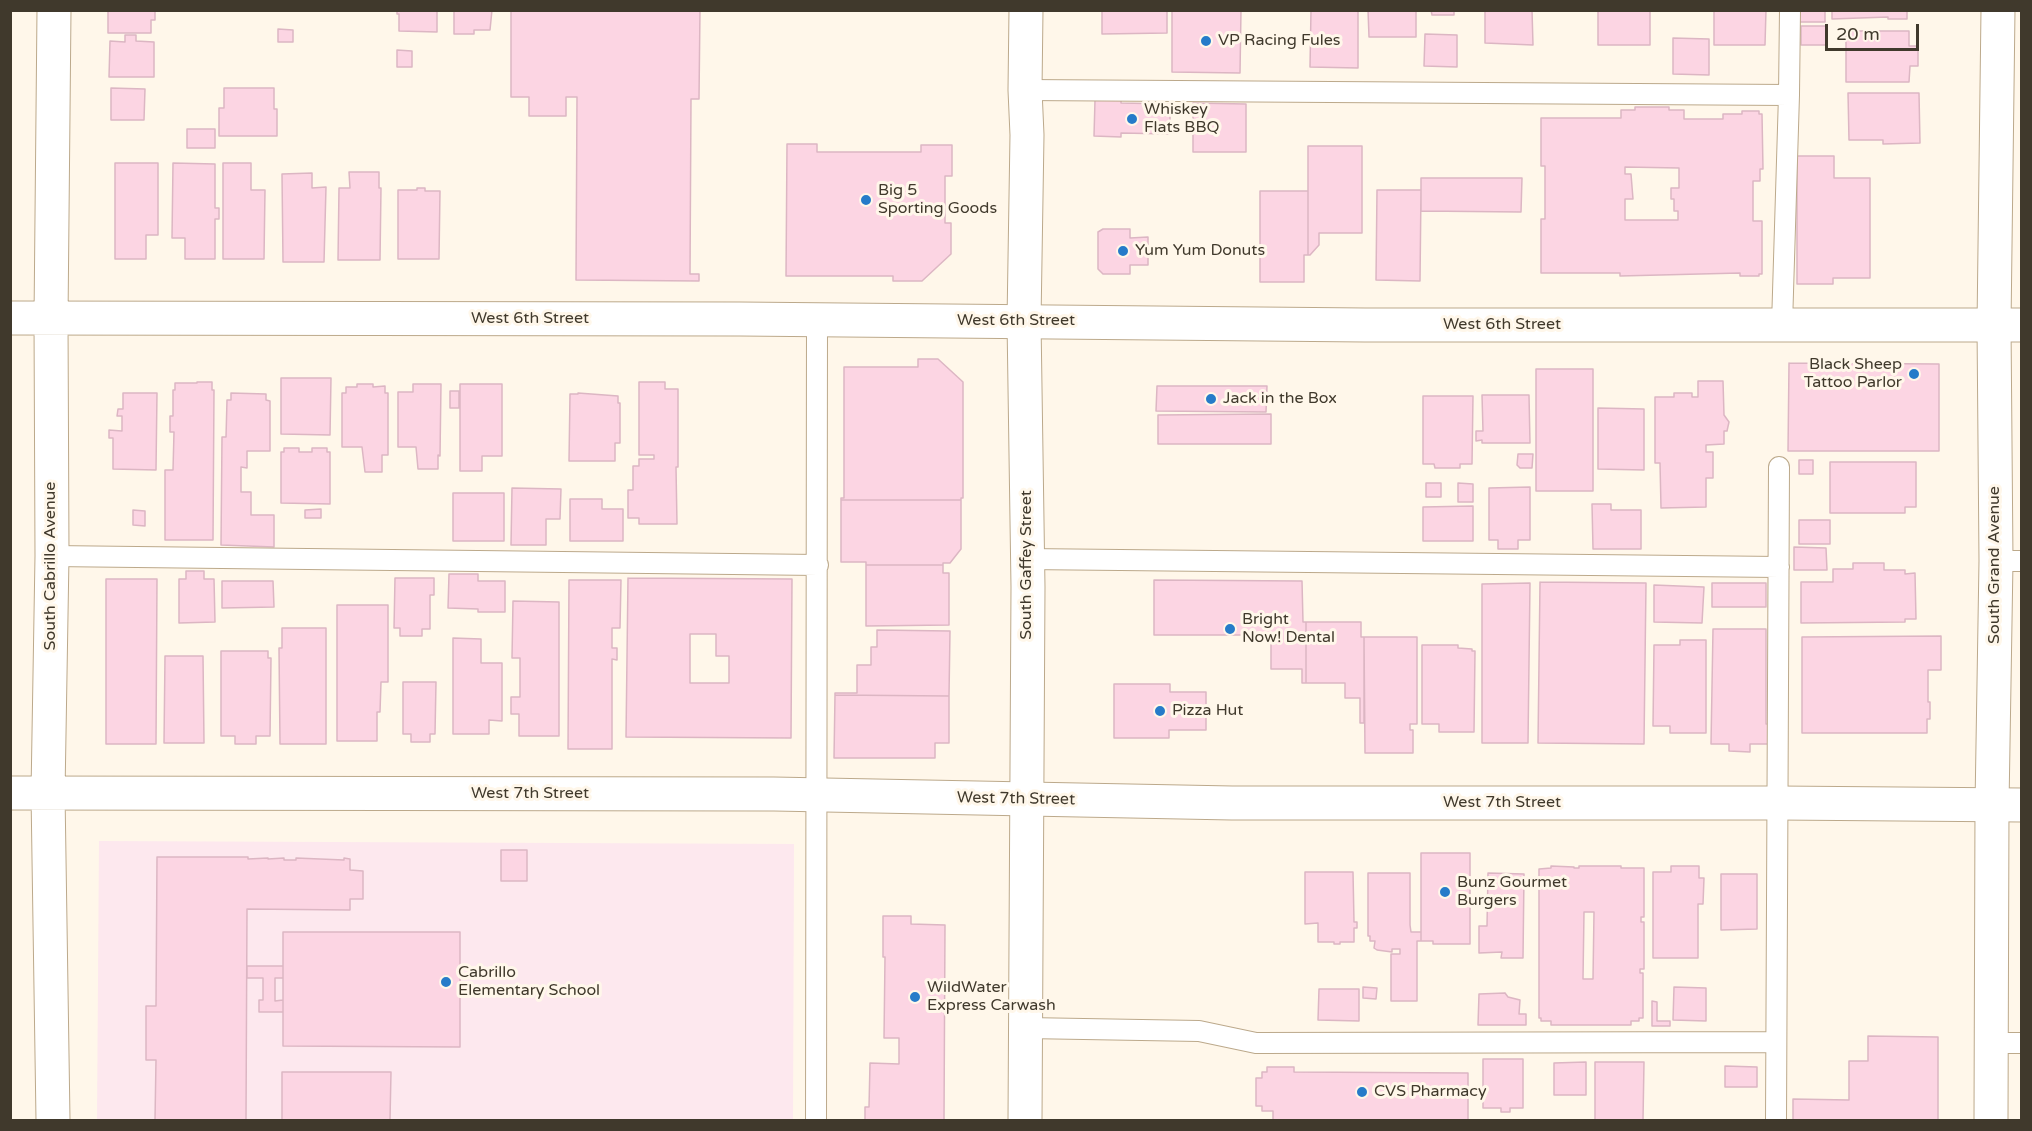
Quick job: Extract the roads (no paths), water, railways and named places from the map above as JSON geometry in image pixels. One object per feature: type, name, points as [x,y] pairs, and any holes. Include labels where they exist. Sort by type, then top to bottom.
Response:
[{"type":"street","name":"South Cabrillo Avenue","points":[[53,1120],[48,793],[52,556],[51,319],[54,10]]},
{"type":"street","name":"South Gaffey Street","points":[[1025,1120],[1028,587],[1024,321],[1027,135],[1026,10]]},
{"type":"street","name":"South Grand Avenue","points":[[1990,1120],[2006,1043],[2008,325],[1998,10]]},
{"type":"street","name":"West 6th Street","points":[[10,318],[1024,321],[1365,325],[2008,325]]},
{"type":"street","name":"West 7th Street","points":[[10,793],[774,794],[1232,803],[2007,805]]},
{"type":"lane","points":[[1782,325],[1790,10]]},
{"type":"lane","points":[[1025,90],[1789,95]]},
{"type":"lane","points":[[816,1120],[817,320]]},
{"type":"lane","points":[[1776,1120],[1779,467]]},
{"type":"lane","points":[[52,556],[818,565]]},
{"type":"lane","points":[[1026,559],[1779,567]]},
{"type":"lane","points":[[1026,1028],[1199,1031],[1256,1043],[1776,1042]]},
{"type":"place","name":"VP Racing Fules","points":[[1206,41]]},
{"type":"place","name":"Whiskey Flats BBQ","points":[[1132,119]]},
{"type":"place","name":"Big 5 Sporting Goods","points":[[866,200]]},
{"type":"place","name":"Yum Yum Donuts","points":[[1123,251]]},
{"type":"place","name":"Black Sheep Tattoo Parlor","points":[[1914,374]]},
{"type":"place","name":"Jack in the Box","points":[[1211,399]]},
{"type":"place","name":"Bright Now! Dental","points":[[1230,629]]},
{"type":"place","name":"Pizza Hut","points":[[1160,711]]},
{"type":"place","name":"Bunz Gourmet Burgers","points":[[1445,892]]},
{"type":"place","name":"Cabrillo Elementary School","points":[[446,982]]},
{"type":"place","name":"WildWater Express Carwash","points":[[915,997]]},
{"type":"place","name":"CVS Pharmacy","points":[[1362,1092]]}]
